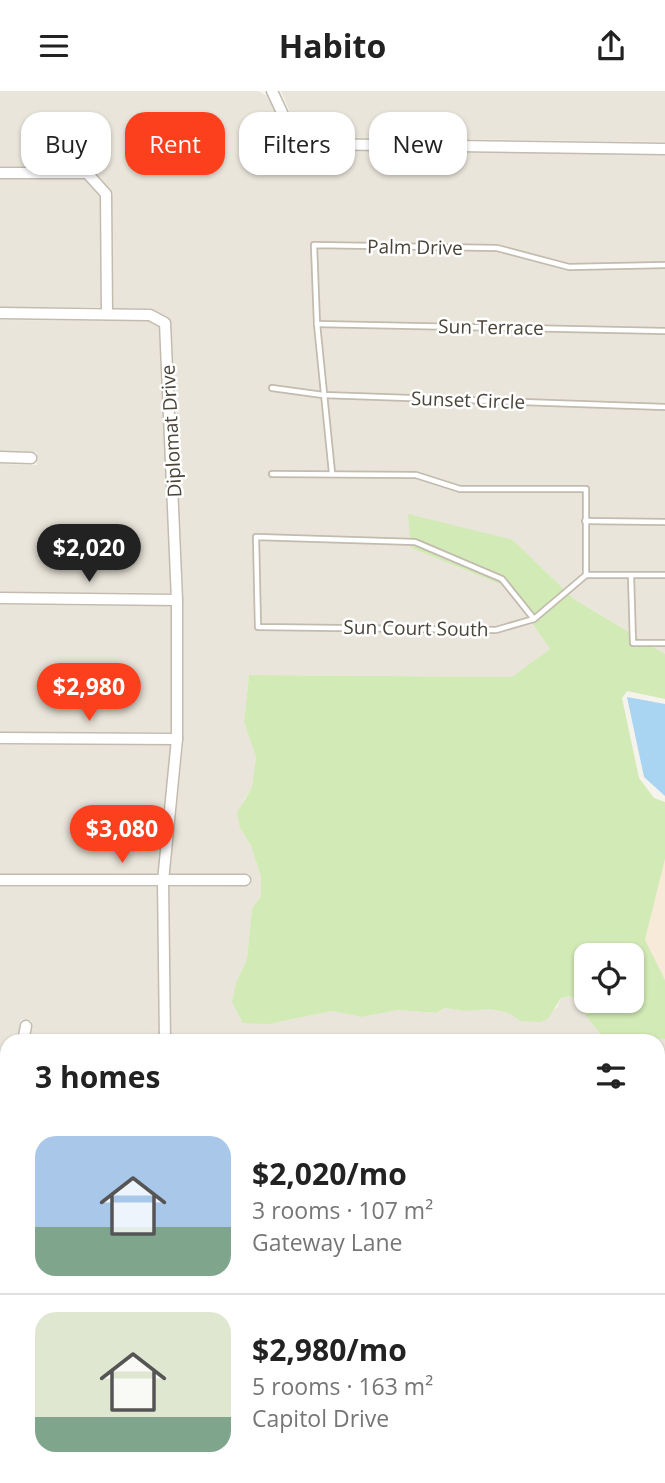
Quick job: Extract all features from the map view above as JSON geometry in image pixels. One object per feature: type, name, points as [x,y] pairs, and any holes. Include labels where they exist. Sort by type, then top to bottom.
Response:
[{"type":"street","points":[[272,91],[292,134],[309,144],[665,149]]},
{"type":"street","points":[[0,173],[87,173],[106,194],[107,314]]},
{"type":"street","name":"Diplomat Drive","points":[[0,313],[150,315],[165,323],[177,600],[177,739],[163,880],[165,1034]]},
{"type":"street","points":[[0,457],[31,458]]},
{"type":"street","points":[[0,598],[177,600]]},
{"type":"street","points":[[0,738],[177,739]]},
{"type":"street","points":[[0,880],[245,880]]},
{"type":"street","points":[[24,1034],[26,1026]]},
{"type":"lane","name":"Palm Drive","points":[[332,474],[317,324],[314,245],[497,248],[569,267],[665,265]]},
{"type":"lane","name":"Sun Terrace","points":[[317,324],[665,331]]},
{"type":"lane","name":"Sunset Circle","points":[[272,387],[323,395],[665,407]]},
{"type":"lane","points":[[272,474],[416,475],[460,489],[586,489],[586,575],[665,575]]},
{"type":"lane","points":[[585,521],[665,522]]},
{"type":"lane","name":"Sun Court South","points":[[534,619],[502,579],[415,542],[256,537],[258,627],[496,630],[534,619],[586,575]]},
{"type":"lane","points":[[631,576],[633,643],[665,643]]},
{"type":"shaded area","points":[[0,91],[258,91],[271,98],[277,112],[239,112],[239,175],[355,175],[355,151],[369,151],[369,175],[467,175],[467,152],[665,155],[665,654],[574,599],[513,540],[411,548],[507,587],[550,649],[513,677],[249,675],[244,722],[256,757],[252,787],[243,801],[240,828],[251,846],[261,877],[261,896],[252,909],[247,959],[236,983],[269,1024],[332,1011],[362,1017],[398,1010],[436,1013],[445,1008],[464,1011],[491,1009],[508,1013],[521,1021],[557,1008],[561,998],[572,996],[574,1013],[585,1013],[600,1034],[170,1034],[169,887],[250,886],[250,874],[170,874],[183,745],[183,593],[171,322],[168,317],[150,308],[113,308],[111,194],[96,175],[111,175],[111,112],[21,112],[21,167],[0,166]]},
{"type":"shaded area","points":[[281,91],[665,91],[665,142],[467,139],[467,112],[369,112],[369,138],[355,138],[355,112],[290,112]]},
{"type":"shaded area","points":[[0,179],[85,179],[100,197],[101,307],[0,307]]},
{"type":"shaded area","points":[[0,320],[149,321],[160,327],[171,593],[0,592],[0,464],[37,465],[37,452],[0,451]]},
{"type":"shaded area","points":[[0,605],[171,606],[171,732],[0,732]]},
{"type":"shaded area","points":[[0,745],[171,745],[158,874],[0,874]]},
{"type":"shaded area","points":[[665,859],[665,980],[645,941]]},
{"type":"shaded area","points":[[0,887],[158,887],[159,1034],[30,1034],[32,1021],[21,1019],[18,1034],[0,1034]]},
{"type":"green space","points":[[408,514],[513,540],[574,599],[665,654],[665,699],[627,691],[622,698],[639,778],[654,798],[665,802],[665,859],[645,940],[665,980],[665,1034],[600,1034],[584,1013],[644,1013],[644,943],[574,943],[574,1000],[571,996],[561,998],[548,1019],[540,1022],[521,1021],[508,1013],[491,1009],[464,1011],[445,1008],[436,1013],[398,1010],[362,1017],[332,1011],[269,1024],[243,1023],[232,1002],[236,983],[247,959],[252,909],[261,896],[261,877],[251,846],[240,828],[237,813],[252,787],[256,757],[244,722],[249,675],[512,677],[550,649],[507,587],[411,548]]},
{"type":"water","points":[[627,697],[665,704],[665,796],[644,777]]}]
